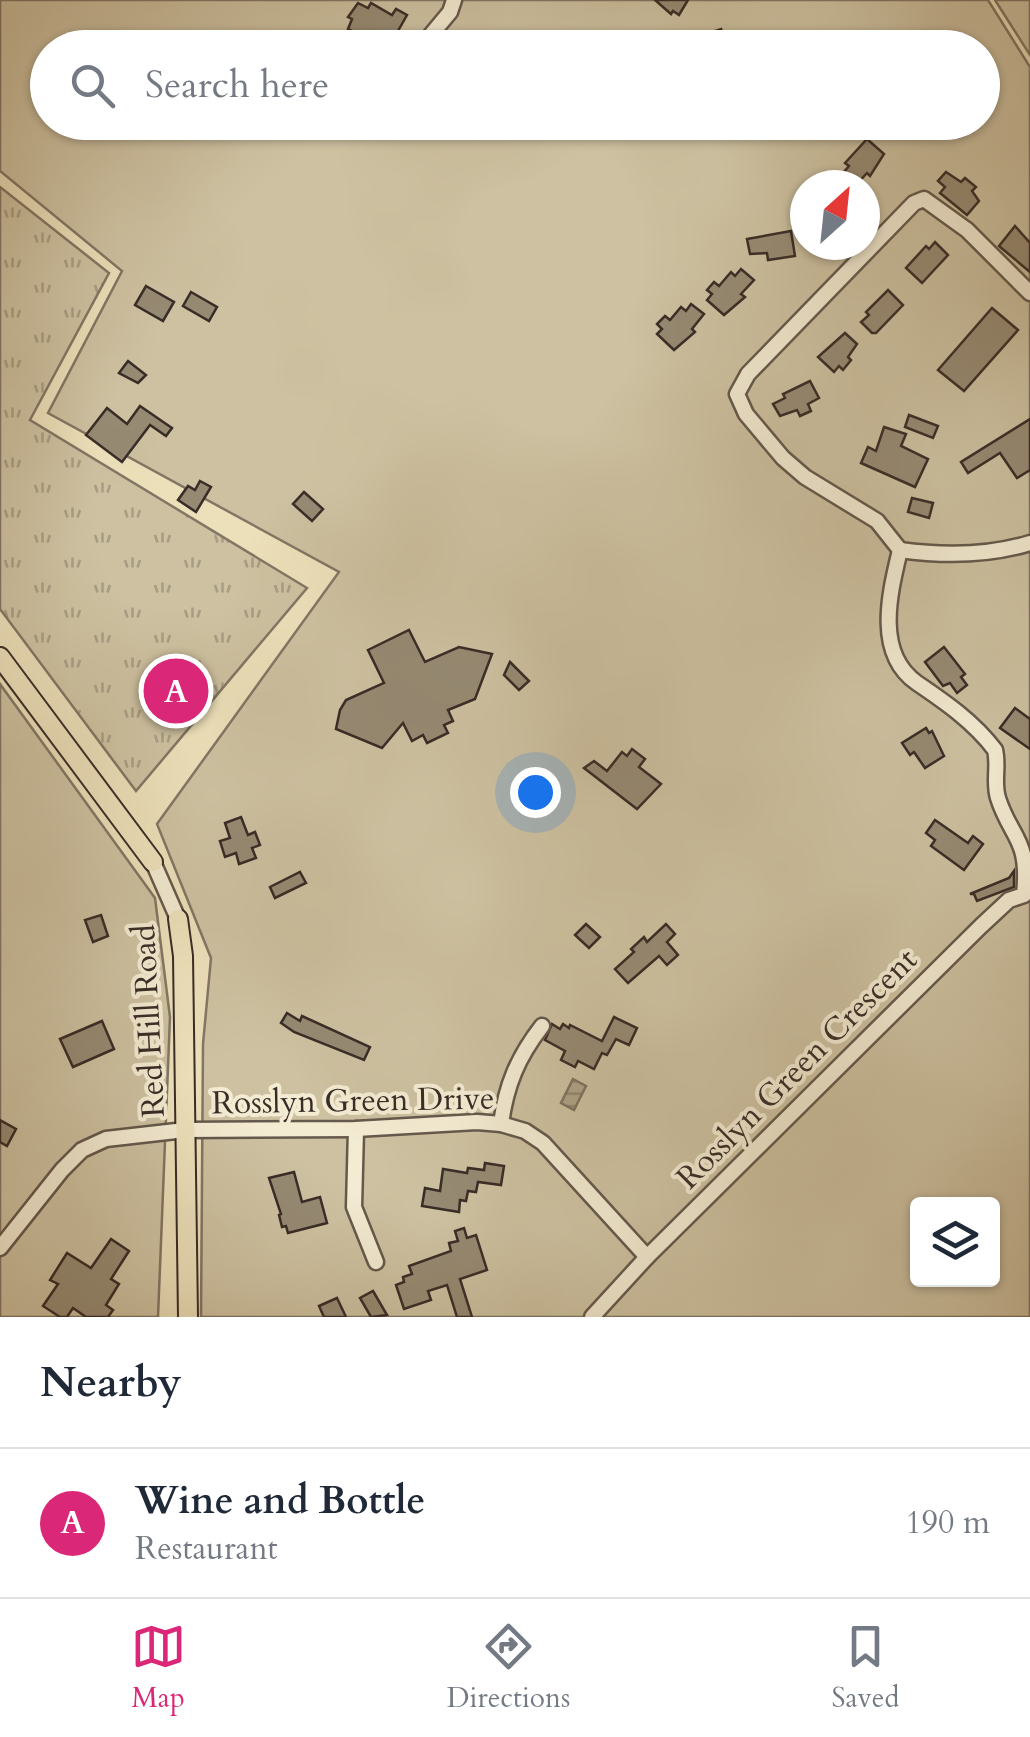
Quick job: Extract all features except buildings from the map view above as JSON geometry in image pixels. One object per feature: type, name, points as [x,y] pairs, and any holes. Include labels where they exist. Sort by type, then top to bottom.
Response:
[{"type":"main road","name":"Red Hill Road","points":[[0,657],[154,862]]},
{"type":"main road","name":"Red Hill Road","points":[[178,919],[183,956],[188,1317]]},
{"type":"street","points":[[435,30],[450,12],[454,0]]},
{"type":"street","points":[[1030,294],[967,230],[924,199],[914,203],[740,386],[738,401],[783,458],[805,477],[878,521],[900,550],[934,554],[984,552],[1030,543]]},
{"type":"street","points":[[900,550],[888,607],[891,644],[897,661],[906,674],[943,700],[995,750],[998,799],[1023,840],[1029,861]]},
{"type":"street","name":"Rosslyn Green Crescent","points":[[592,1317],[647,1257],[981,926],[1009,900],[1027,896],[1029,861]]},
{"type":"street","name":"Red Hill Road","points":[[154,862],[178,919]]},
{"type":"street","points":[[501,1124],[506,1091],[516,1063],[542,1026]]},
{"type":"street","name":"Rosslyn Green Drive","points":[[0,1248],[62,1170],[82,1150],[106,1140],[185,1130],[356,1130],[501,1124],[524,1131],[543,1143],[647,1257]]},
{"type":"street","points":[[356,1130],[354,1207],[376,1262]]},
{"type":"green space","points":[[0,0],[988,0],[1030,67],[1030,1317],[201,1317],[203,1044],[211,958],[157,824],[339,572],[48,413],[122,271],[0,171]]},
{"type":"green space","points":[[995,0],[1030,0],[1030,55]]},
{"type":"green space","points":[[0,187],[109,273],[30,420],[307,588],[136,791],[0,609]]},
{"type":"green space","points":[[0,684],[155,898],[170,1017],[158,1317],[0,1317]]},
{"type":"shaded area","points":[[573,1079],[586,1086],[574,1110],[561,1103]]},
{"type":"place","name":"Wine and Bottle","points":[[176,691]]}]
